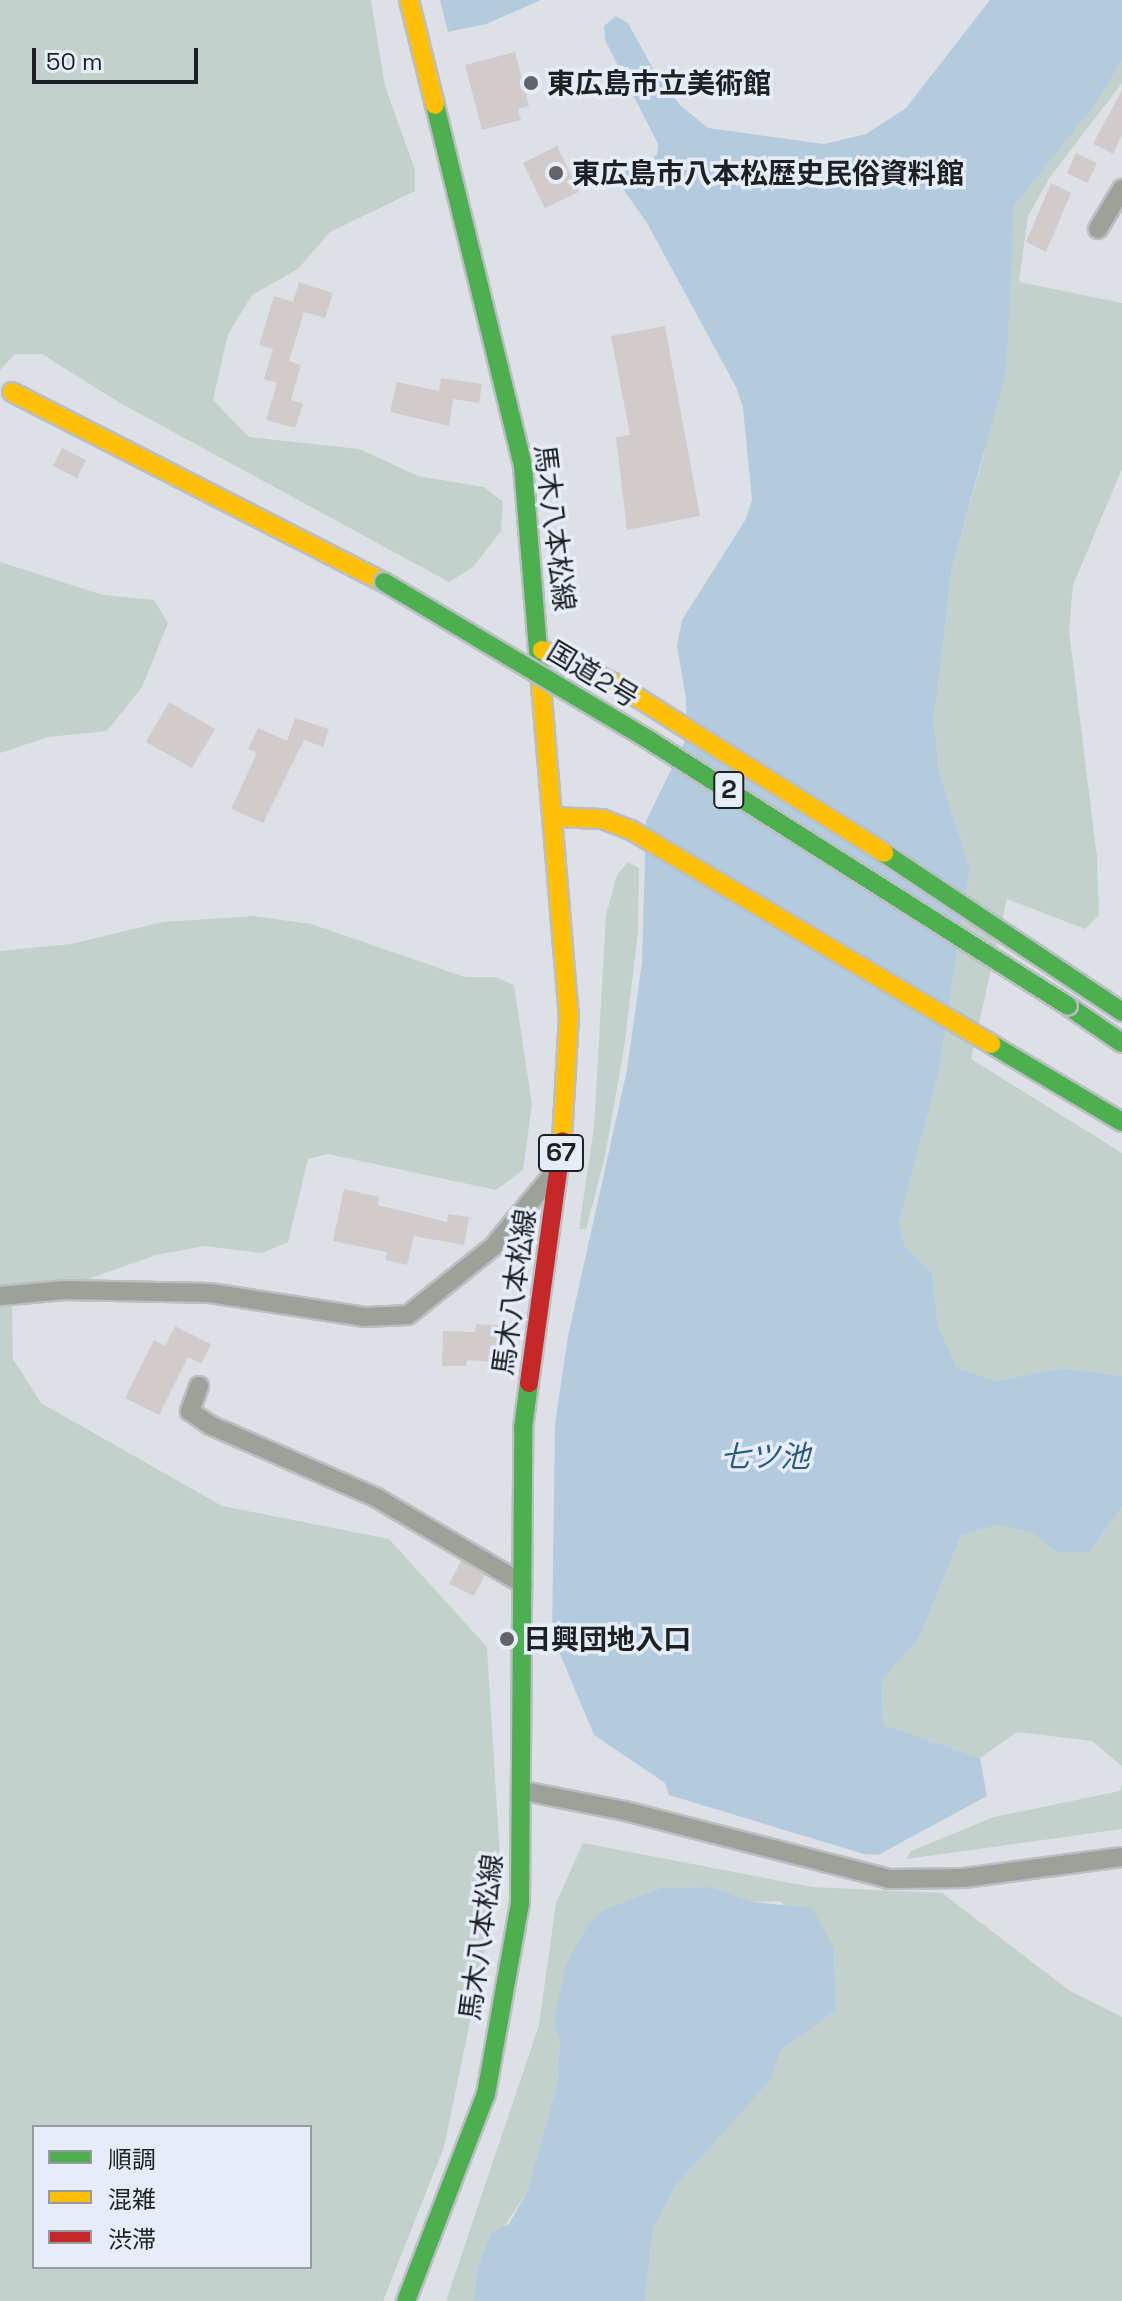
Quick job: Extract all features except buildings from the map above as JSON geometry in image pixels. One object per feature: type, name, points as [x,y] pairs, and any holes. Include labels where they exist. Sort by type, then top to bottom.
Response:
[{"type":"main road","name":"馬木八本松線","points":[[406,2301],[486,2094],[520,1904],[524,1791],[523,1428],[560,1166],[569,1015],[542,650],[523,467],[409,0]]},
{"type":"main road","name":"国道2号","points":[[12,392],[384,582],[662,748],[1122,1043]]},
{"type":"main road","points":[[542,650],[616,684],[1033,949],[1122,1012]]},
{"type":"main road","points":[[554,817],[602,819],[631,830],[1052,1077],[1122,1122]]},
{"type":"street","points":[[1098,229],[1122,189]]},
{"type":"street","points":[[0,1296],[65,1290],[210,1293],[365,1317],[408,1315],[493,1247],[560,1166]]},
{"type":"street","points":[[199,1386],[190,1411],[210,1425],[377,1498],[523,1584]]},
{"type":"street","points":[[524,1791],[625,1811],[889,1879],[964,1878],[1122,1857]]},
{"type":"shaded area","points":[[0,0],[371,0],[385,86],[415,170],[415,191],[330,232],[298,269],[252,295],[228,334],[213,400],[249,437],[359,449],[418,476],[484,487],[503,502],[501,531],[473,567],[449,582],[120,403],[42,354],[15,354],[0,370]]},
{"type":"shaded area","points":[[1122,61],[1122,83],[1050,177],[1028,216],[1019,282],[1122,303],[1122,469],[1073,585],[1069,631],[1097,857],[1099,915],[1085,929],[1007,899],[971,1059],[1122,1153],[1122,1376],[1063,1368],[996,1381],[957,1368],[938,1325],[932,1273],[905,1247],[899,1223],[939,1072],[970,869],[939,772],[934,719],[952,568],[984,455],[1014,206],[1093,107]]},
{"type":"shaded area","points":[[0,562],[103,595],[154,600],[168,623],[142,687],[107,731],[48,737],[0,753]]},
{"type":"shaded area","points":[[628,862],[639,868],[638,932],[624,1048],[605,1156],[586,1229],[579,1229],[594,1127],[606,915],[617,875]]},
{"type":"shaded area","points":[[253,916],[311,924],[465,977],[495,977],[514,985],[532,1104],[523,1170],[496,1190],[328,1154],[308,1159],[288,1242],[262,1253],[204,1246],[156,1255],[12,1306],[13,1359],[41,1403],[222,1506],[389,1539],[487,1647],[501,1872],[444,2147],[383,2301],[0,2301],[0,951],[71,944],[163,922]]},
{"type":"shaded area","points":[[1122,1507],[1122,1766],[1092,1741],[1017,1732],[980,1758],[883,1726],[882,1680],[919,1638],[961,1536],[997,1525],[1030,1532],[1057,1552],[1089,1552]]},
{"type":"shaded area","points":[[1122,1784],[1122,1829],[906,1859],[911,1851],[994,1817],[1120,1791]]},
{"type":"shaded area","points":[[583,1843],[812,1887],[942,1893],[1070,1991],[1122,2017],[1122,2301],[645,2301],[653,2228],[676,2185],[771,2080],[780,2051],[836,2010],[834,1948],[779,1901],[753,1902],[711,1887],[661,1888],[602,1910],[588,1925],[554,2022],[560,2040],[557,2085],[527,2192],[478,2266],[473,2301],[446,2301],[539,2025],[556,1903]]},
{"type":"water","points":[[440,0],[541,0],[486,24],[448,32]]},
{"type":"water","name":"七ツ池","points":[[990,0],[1122,0],[1122,61],[1093,107],[1014,206],[1006,373],[952,568],[934,719],[939,772],[970,869],[939,1072],[899,1223],[905,1247],[932,1273],[938,1325],[957,1368],[996,1381],[1063,1368],[1122,1376],[1122,1507],[1089,1552],[1057,1552],[1030,1532],[997,1525],[961,1536],[919,1638],[882,1680],[883,1725],[980,1758],[987,1796],[878,1855],[864,1854],[669,1795],[665,1783],[594,1735],[552,1635],[555,1424],[568,1336],[627,1070],[642,962],[646,821],[686,739],[686,699],[677,646],[682,620],[746,519],[752,500],[743,408],[736,387],[647,223],[623,189],[625,171],[657,155],[658,144],[605,40],[604,26],[616,16],[628,23],[657,76],[681,106],[708,128],[824,144],[866,134],[906,108]]},
{"type":"water","points":[[711,1887],[753,1902],[812,1908],[834,1948],[836,2010],[780,2051],[771,2080],[676,2185],[653,2228],[645,2301],[473,2301],[478,2266],[492,2232],[509,2224],[527,2192],[557,2085],[560,2040],[554,2022],[565,1967],[588,1925],[602,1910],[661,1888]]},
{"type":"traffic: fast","points":[[435,105],[523,467],[540,673]]},
{"type":"traffic: fast","points":[[384,582],[649,740],[1068,1006]]},
{"type":"traffic: fast","points":[[884,853],[1122,1012]]},
{"type":"traffic: fast","points":[[1068,1006],[1122,1043]]},
{"type":"traffic: fast","points":[[991,1044],[1122,1122]]},
{"type":"traffic: fast","points":[[406,2301],[486,2094],[520,1904],[523,1428],[529,1383]]},
{"type":"traffic: slow","points":[[409,0],[435,105]]},
{"type":"traffic: slow","points":[[12,392],[384,582]]},
{"type":"traffic: slow","points":[[542,650],[616,684],[884,853]]},
{"type":"traffic: slow","points":[[540,673],[569,1015],[562,1141]]},
{"type":"traffic: slow","points":[[554,817],[602,819],[631,830],[991,1044]]},
{"type":"traffic: jam","points":[[529,1383],[562,1141]]},
{"type":"place","name":"東広島市立美術館","points":[[531,83]]},
{"type":"place","name":"東広島市八本松歴史民俗資料館","points":[[556,173]]},
{"type":"place","name":"日興団地入口","points":[[507,1639]]}]
